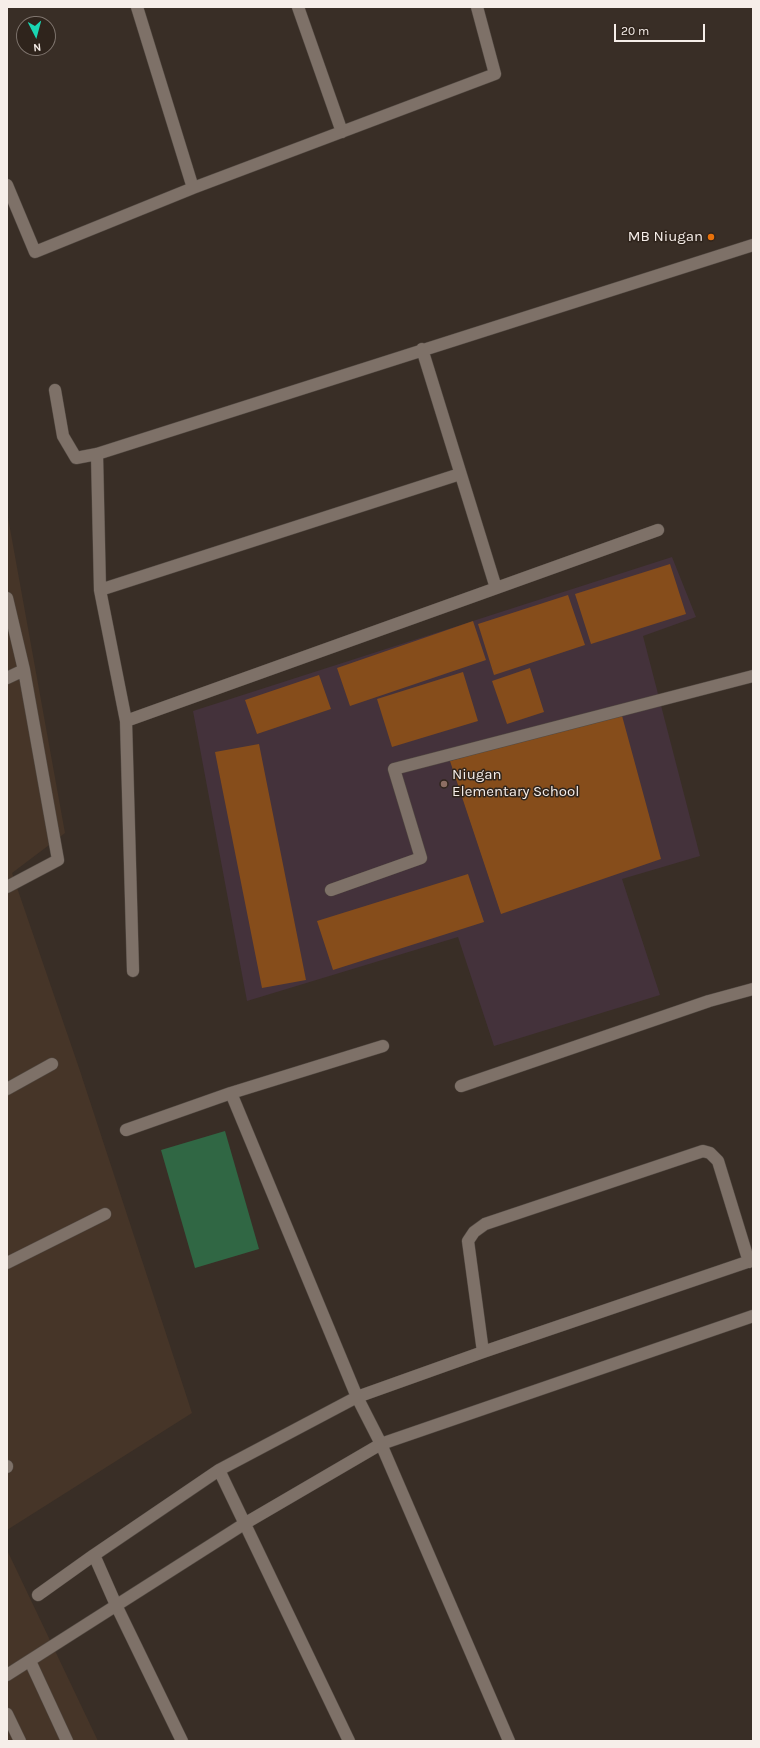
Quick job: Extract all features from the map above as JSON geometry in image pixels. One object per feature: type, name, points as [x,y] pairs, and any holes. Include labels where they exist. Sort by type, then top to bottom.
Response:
[{"type":"street","points":[[137,7],[193,188]]},
{"type":"street","points":[[298,7],[342,132]]},
{"type":"street","points":[[7,185],[35,252],[193,188],[495,74],[476,7]]},
{"type":"street","points":[[55,390],[62,436],[76,458],[97,454],[753,245]]},
{"type":"street","points":[[422,350],[496,588]]},
{"type":"street","points":[[97,454],[100,590],[126,721],[133,971]]},
{"type":"street","points":[[100,590],[460,474]]},
{"type":"street","points":[[126,721],[658,530]]},
{"type":"street","points":[[7,598],[24,670],[58,860],[7,887]]},
{"type":"street","points":[[7,678],[24,670]]},
{"type":"street","points":[[331,890],[421,858],[394,769],[753,676]]},
{"type":"street","points":[[461,1086],[709,1000],[753,990]]},
{"type":"street","points":[[126,1130],[231,1093],[383,1046]]},
{"type":"street","points":[[7,1089],[52,1064]]},
{"type":"street","points":[[231,1093],[357,1397],[381,1444],[509,1741]]},
{"type":"street","points":[[38,1595],[219,1470],[357,1397],[483,1352],[751,1261],[718,1161],[710,1153],[703,1151],[485,1224],[474,1232],[468,1241],[483,1352]]},
{"type":"street","points":[[7,1263],[104,1214]]},
{"type":"street","points":[[7,1676],[244,1524],[381,1444],[753,1316]]},
{"type":"street","points":[[219,1470],[349,1741]]},
{"type":"street","points":[[94,1555],[116,1605],[182,1741]]},
{"type":"street","points":[[30,1661],[67,1741]]},
{"type":"street","points":[[7,1714],[20,1741]]},
{"type":"shaded area","points":[[7,512],[65,833],[12,873],[79,1068],[192,1413],[7,1530]]},
{"type":"shaded area","name":"Niugan Elementary School","points":[[672,557],[696,617],[643,636],[700,856],[622,879],[660,995],[494,1046],[458,937],[247,1001],[193,711]]},
{"type":"shaded area","points":[[7,1550],[98,1741],[7,1741]]},
{"type":"green space","points":[[225,1131],[259,1249],[195,1268],[161,1150]]},
{"type":"building","points":[[670,564],[686,614],[591,644],[575,594]]},
{"type":"building","points":[[568,595],[585,645],[494,675],[478,624]]},
{"type":"building","points":[[473,621],[486,660],[350,706],[337,668]]},
{"type":"building","points":[[530,668],[544,712],[507,724],[492,681]]},
{"type":"building","points":[[463,672],[478,721],[392,747],[377,699]]},
{"type":"building","points":[[319,675],[331,709],[257,734],[245,700]]},
{"type":"building","points":[[621,712],[661,859],[501,914],[450,761]]},
{"type":"building","points":[[259,744],[306,980],[262,988],[215,752]]},
{"type":"building","points":[[468,874],[484,922],[333,970],[317,921]]},
{"type":"place","name":"MB Niugan","points":[[711,237]]},
{"type":"place","name":"Niugan Elementary School","points":[[444,784]]}]
